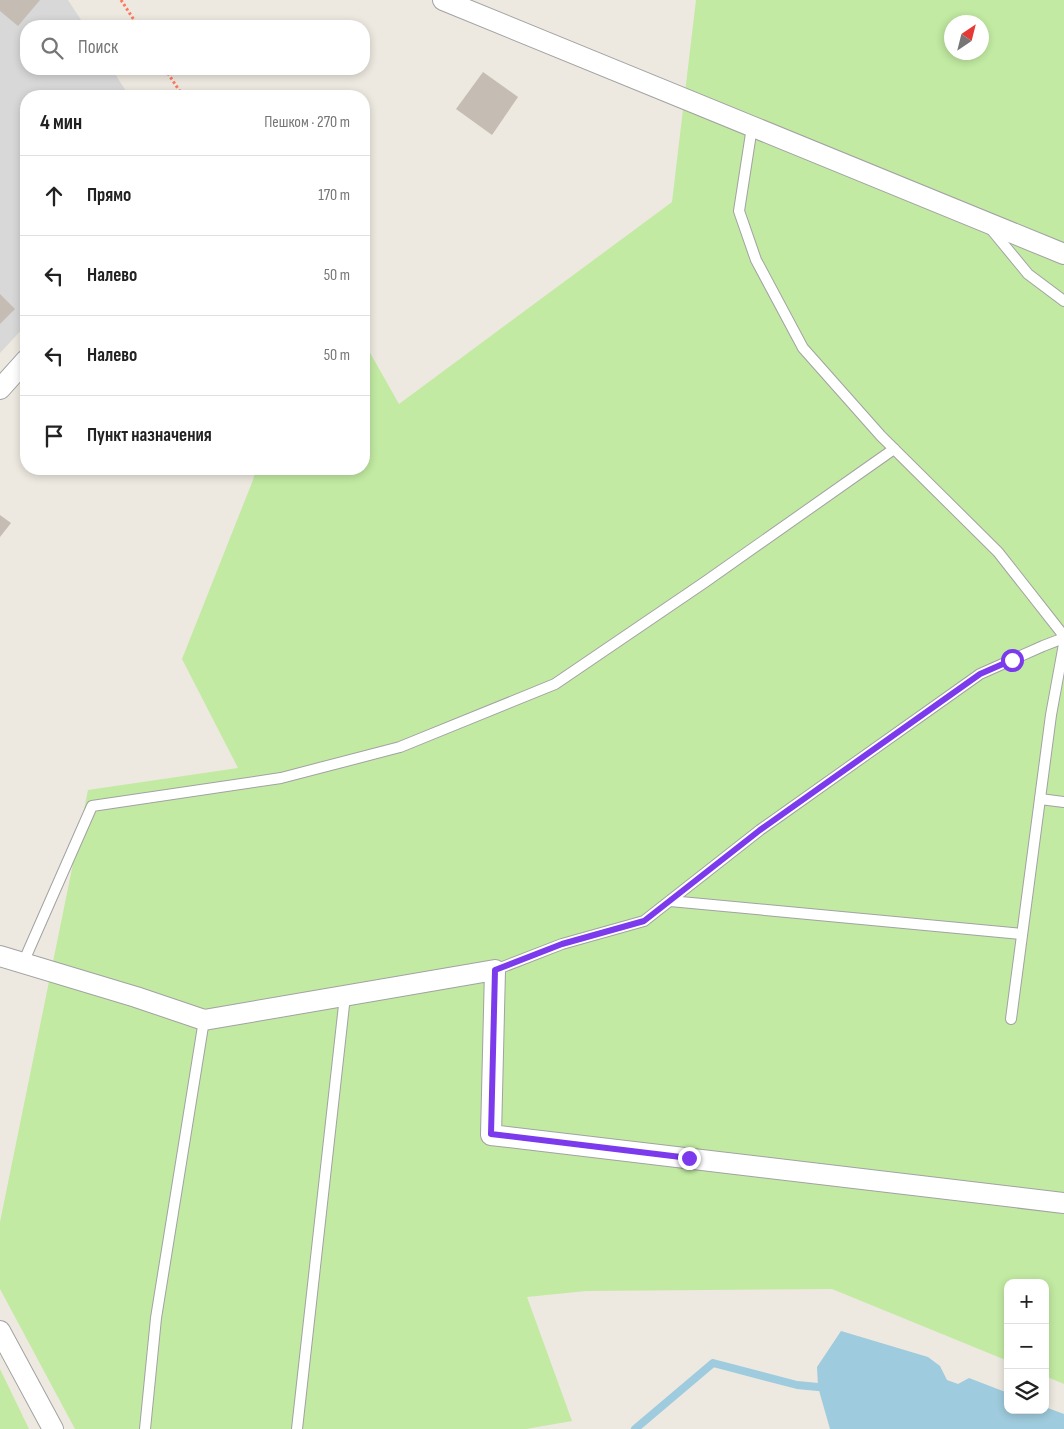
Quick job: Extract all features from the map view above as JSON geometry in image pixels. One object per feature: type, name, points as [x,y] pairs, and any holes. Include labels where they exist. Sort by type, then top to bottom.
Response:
[{"type":"street","points":[[443,0],[1064,254]]},
{"type":"street","points":[[0,389],[20,367]]},
{"type":"street","points":[[0,956],[136,997],[204,1020],[495,970],[491,1134],[1064,1203]]},
{"type":"street","points":[[0,1331],[53,1429]]},
{"type":"lane","points":[[495,970],[562,944],[644,921],[760,830],[980,674],[1064,637],[998,552],[881,436],[803,348],[756,260],[739,211],[752,127]]},
{"type":"lane","points":[[986,222],[1028,274],[1064,302]]},
{"type":"lane","points":[[23,963],[92,806],[282,778],[400,748],[555,684],[705,582],[894,449]]},
{"type":"lane","points":[[1011,1019],[1051,715],[1064,644]]},
{"type":"lane","points":[[1040,799],[1064,802]]},
{"type":"lane","points":[[670,901],[1022,934]]},
{"type":"lane","points":[[297,1429],[345,996]]},
{"type":"lane","points":[[145,1429],[156,1318],[204,1020]]},
{"type":"path","points":[[121,0],[134,20]]},
{"type":"path","points":[[169,75],[179,90]]},
{"type":"shaded area","points":[[0,0],[68,0],[81,20],[20,20],[20,75],[116,75],[125,90],[20,90],[20,331],[0,353]]},
{"type":"green space","points":[[696,0],[1064,0],[1064,1384],[1049,1378],[1049,1279],[1004,1279],[1004,1359],[832,1289],[586,1291],[527,1297],[572,1421],[526,1429],[75,1429],[0,1289],[0,1222],[88,790],[238,768],[182,659],[254,475],[370,475],[370,353],[399,404],[672,202]]},
{"type":"green space","points":[[0,1369],[29,1429],[0,1429]]},
{"type":"water","points":[[841,1331],[928,1357],[940,1366],[947,1380],[958,1384],[969,1378],[1004,1391],[1004,1414],[1049,1414],[1049,1408],[1064,1414],[1064,1429],[830,1429],[818,1387],[817,1367]]},
{"type":"building","points":[[0,0],[40,0],[23,20],[20,20],[18,26],[0,11]]},
{"type":"building","points":[[483,72],[518,97],[492,135],[456,109]]},
{"type":"building","points":[[0,294],[15,309],[0,324]]},
{"type":"building","points":[[0,515],[11,523],[0,537]]},
{"type":"waterway","points":[[635,1429],[713,1363],[797,1385],[818,1387]]},
{"type":"route","points":[[689,1158],[491,1134],[495,970],[562,944],[644,921],[760,830],[980,674],[1012,660]]}]
